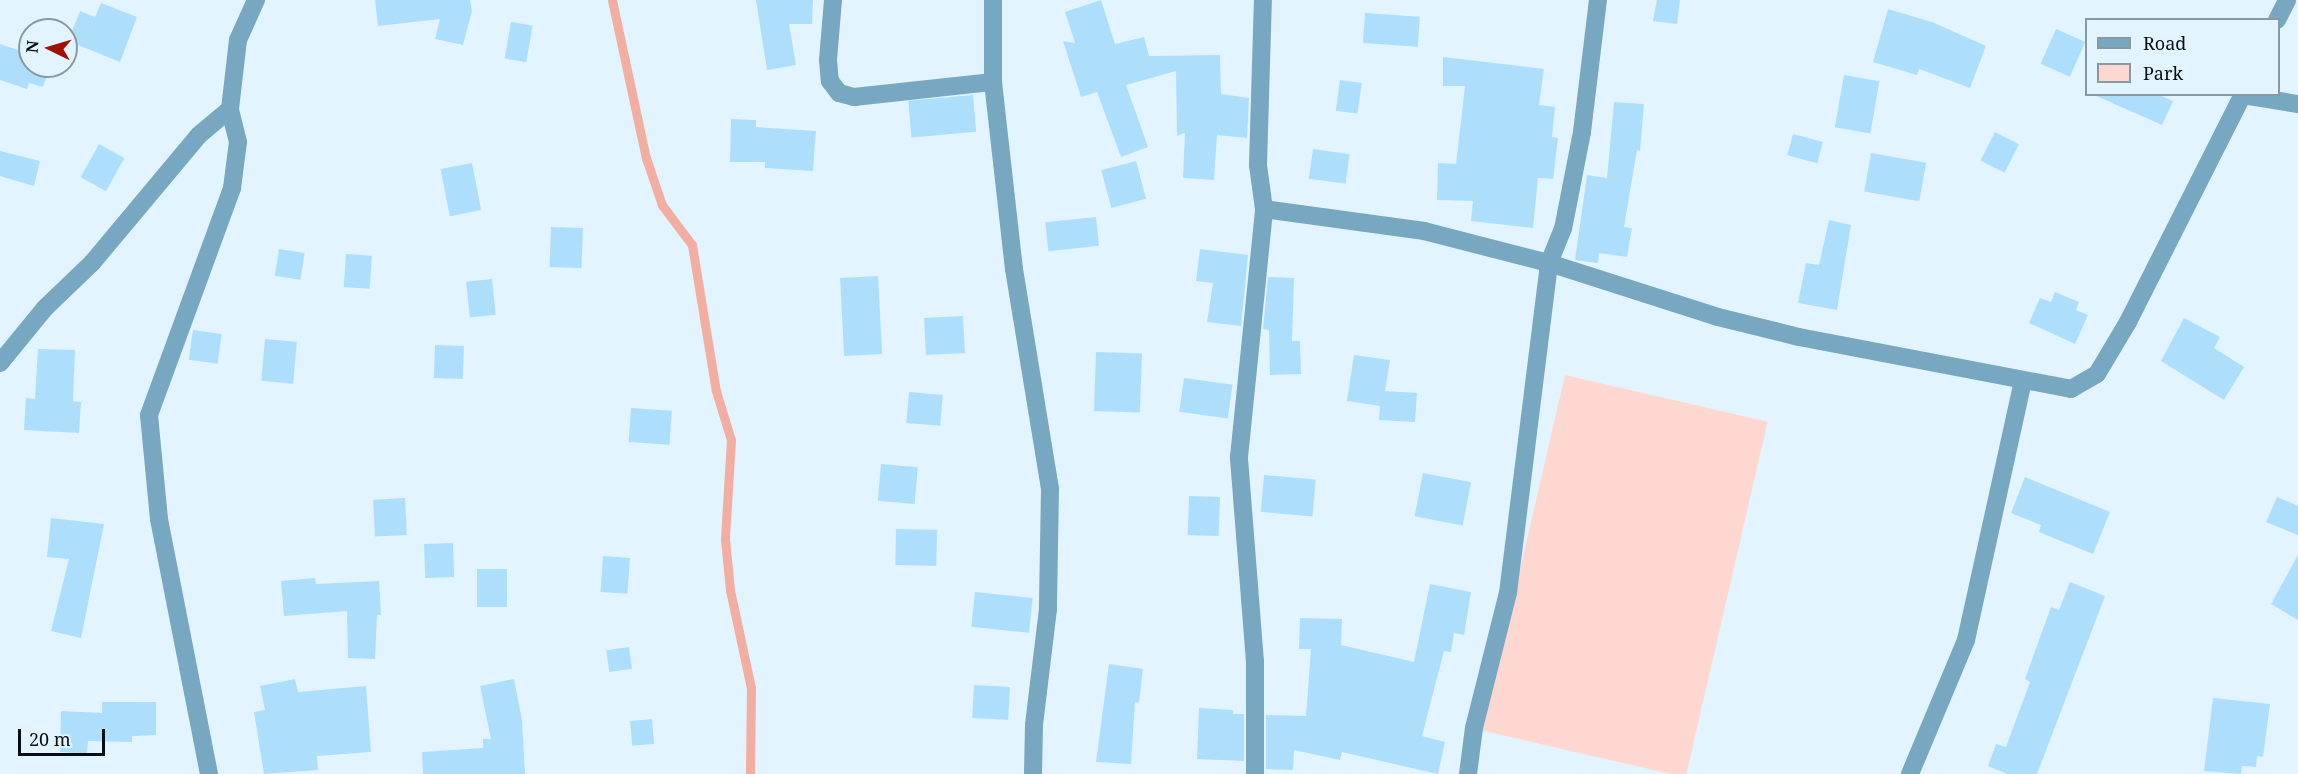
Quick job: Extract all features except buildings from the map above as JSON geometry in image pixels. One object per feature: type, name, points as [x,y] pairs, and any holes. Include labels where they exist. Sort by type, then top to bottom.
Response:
[{"type":"street","points":[[209,774],[166,560],[151,468],[149,415],[232,188],[238,142],[230,109],[238,40],[256,0]]},
{"type":"street","points":[[833,0],[828,60],[830,81],[839,93],[854,98],[993,82]]},
{"type":"street","points":[[993,0],[993,82],[1014,268],[1050,489],[1048,609],[1034,725],[1033,774]]},
{"type":"street","points":[[1255,774],[1255,662],[1239,458],[1264,208],[1258,165],[1263,0]]},
{"type":"street","points":[[1468,774],[1474,728],[1508,593],[1550,263],[1563,229],[1582,132],[1598,0]]},
{"type":"street","points":[[2278,18],[2287,0]]},
{"type":"street","points":[[1264,208],[1424,231],[1550,263],[1718,317],[2071,389],[2097,374],[2128,322],[2242,96]]},
{"type":"street","points":[[2249,96],[2298,104]]},
{"type":"street","points":[[0,363],[45,308],[92,263],[199,135],[230,109]]},
{"type":"street","points":[[1910,774],[1966,640],[2023,381]]},
{"type":"green space","points":[[1565,375],[1768,422],[1686,774],[1671,774],[1483,731]]},
{"type":"waterway","points":[[612,0],[646,158],[662,205],[692,245],[716,391],[731,440],[725,539],[730,590],[751,688],[750,774]]}]
